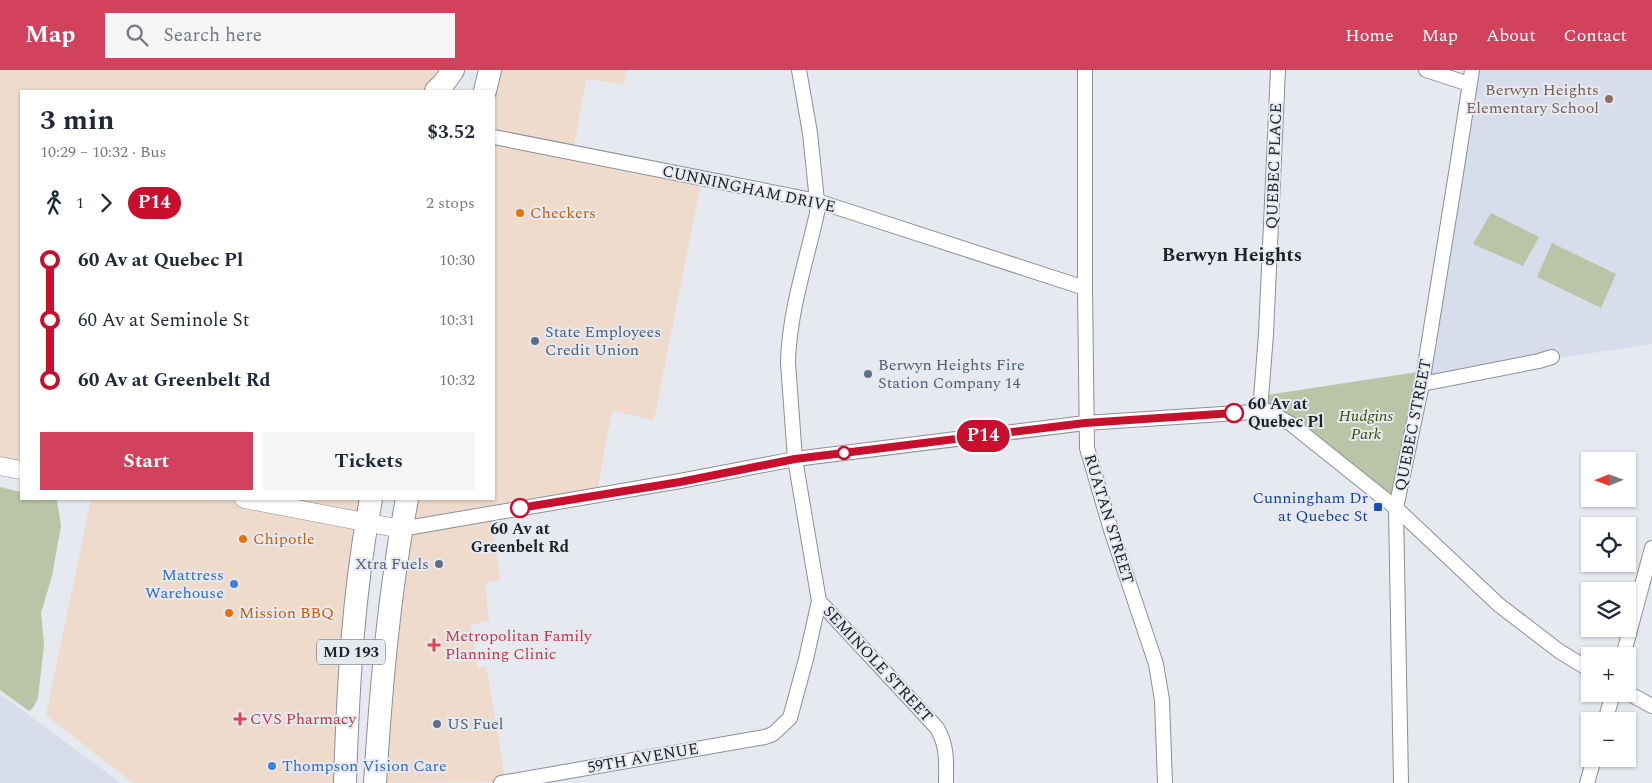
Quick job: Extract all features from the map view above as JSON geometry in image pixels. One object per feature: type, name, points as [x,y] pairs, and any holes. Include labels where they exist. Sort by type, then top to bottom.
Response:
[{"type":"main road","points":[[437,90],[453,70]]},
{"type":"main road","points":[[454,90],[458,70]]},
{"type":"main road","points":[[485,90],[490,70]]},
{"type":"main road","name":"MD 193","points":[[345,783],[351,651],[360,564],[371,500]]},
{"type":"main road","name":"MD 193","points":[[375,783],[384,660],[401,529],[407,500]]},
{"type":"street","name":"SEMINOLE STREET","points":[[798,70],[810,133],[817,213],[792,315],[788,363],[795,459],[820,601],[937,728],[944,740],[946,751],[946,783]]},
{"type":"street","name":"RUATAN STREET","points":[[1085,70],[1085,423],[1087,448],[1111,530],[1156,664],[1162,700],[1165,783]]},
{"type":"street","name":"QUEBEC PLACE","points":[[1260,411],[1270,277],[1278,70]]},
{"type":"street","points":[[1426,70],[1470,77]]},
{"type":"street","name":"QUEBEC STREET","points":[[1401,783],[1396,508],[1422,384],[1458,167],[1470,77]]},
{"type":"street","name":"CUNNINGHAM DRIVE","points":[[495,137],[817,201],[1085,288]]},
{"type":"street","points":[[1422,384],[1552,357]]},
{"type":"street","points":[[249,500],[401,529],[680,482],[795,459],[1085,423],[1260,411],[1274,413],[1291,424],[1396,508],[1499,605],[1559,651],[1581,664]]},
{"type":"street","points":[[0,466],[20,470]]},
{"type":"street","points":[[1625,647],[1652,548]]},
{"type":"street","name":"59TH AVENUE","points":[[501,783],[765,737],[773,734],[790,718],[797,697],[820,601]]},
{"type":"street","points":[[1636,697],[1652,706]]},
{"type":"street","points":[[1587,783],[1592,767]]},
{"type":"shaded area","points":[[0,70],[458,70],[454,90],[20,90],[20,470],[0,466]]},
{"type":"shaded area","points":[[490,70],[627,70],[624,84],[586,79],[573,152],[702,178],[654,420],[612,411],[596,496],[491,514],[500,580],[485,583],[489,621],[471,625],[478,668],[486,666],[506,782],[375,783],[407,500],[495,500],[494,90]]},
{"type":"shaded area","points":[[1472,70],[1652,70],[1652,344],[1539,361],[1422,384]]},
{"type":"shaded area","points":[[91,500],[371,500],[345,783],[133,783],[46,715]]},
{"type":"shaded area","points":[[0,694],[121,783],[0,783]]},
{"type":"green space","points":[[1491,213],[1539,237],[1523,266],[1473,244]]},
{"type":"green space","points":[[1552,243],[1616,274],[1601,308],[1537,277]]},
{"type":"green space","name":"Hudgins Park","points":[[1424,371],[1396,508],[1274,413],[1261,396]]},
{"type":"green space","points":[[0,487],[20,492],[20,500],[57,500],[61,526],[52,576],[41,613],[44,645],[38,698],[33,708],[29,711],[0,690]]},
{"type":"bus line","name":"P14","points":[[520,508],[680,482],[795,459],[1085,423],[1234,413]]},
{"type":"place","name":"Berwyn Heights Elementary School","points":[[1609,99]]},
{"type":"place","name":"Checkers","points":[[520,213]]},
{"type":"place","name":"State Employees Credit Union","points":[[535,341]]},
{"type":"place","name":"Berwyn Heights Fire Station Company 14","points":[[868,374]]},
{"type":"place","name":"60 Av at Quebec Pl","points":[[1234,413]]},
{"type":"place","name":"Cunningham Dr at Quebec St","points":[[1378,507]]},
{"type":"place","name":"60 Av at Greenbelt Rd","points":[[520,508]]},
{"type":"place","name":"Chipotle","points":[[243,539]]},
{"type":"place","name":"Xtra Fuels","points":[[439,564]]},
{"type":"place","name":"Mattress Warehouse","points":[[234,584]]},
{"type":"place","name":"Mission BBQ","points":[[229,613]]},
{"type":"place","name":"Metropolitan Family Planning Clinic","points":[[434,645]]},
{"type":"place","name":"CVS Pharmacy","points":[[240,719]]},
{"type":"place","name":"US Fuel","points":[[437,724]]},
{"type":"place","name":"Thompson Vision Care","points":[[272,766]]},
{"type":"district","name":"Berwyn Heights","points":[[1232,255]]}]
